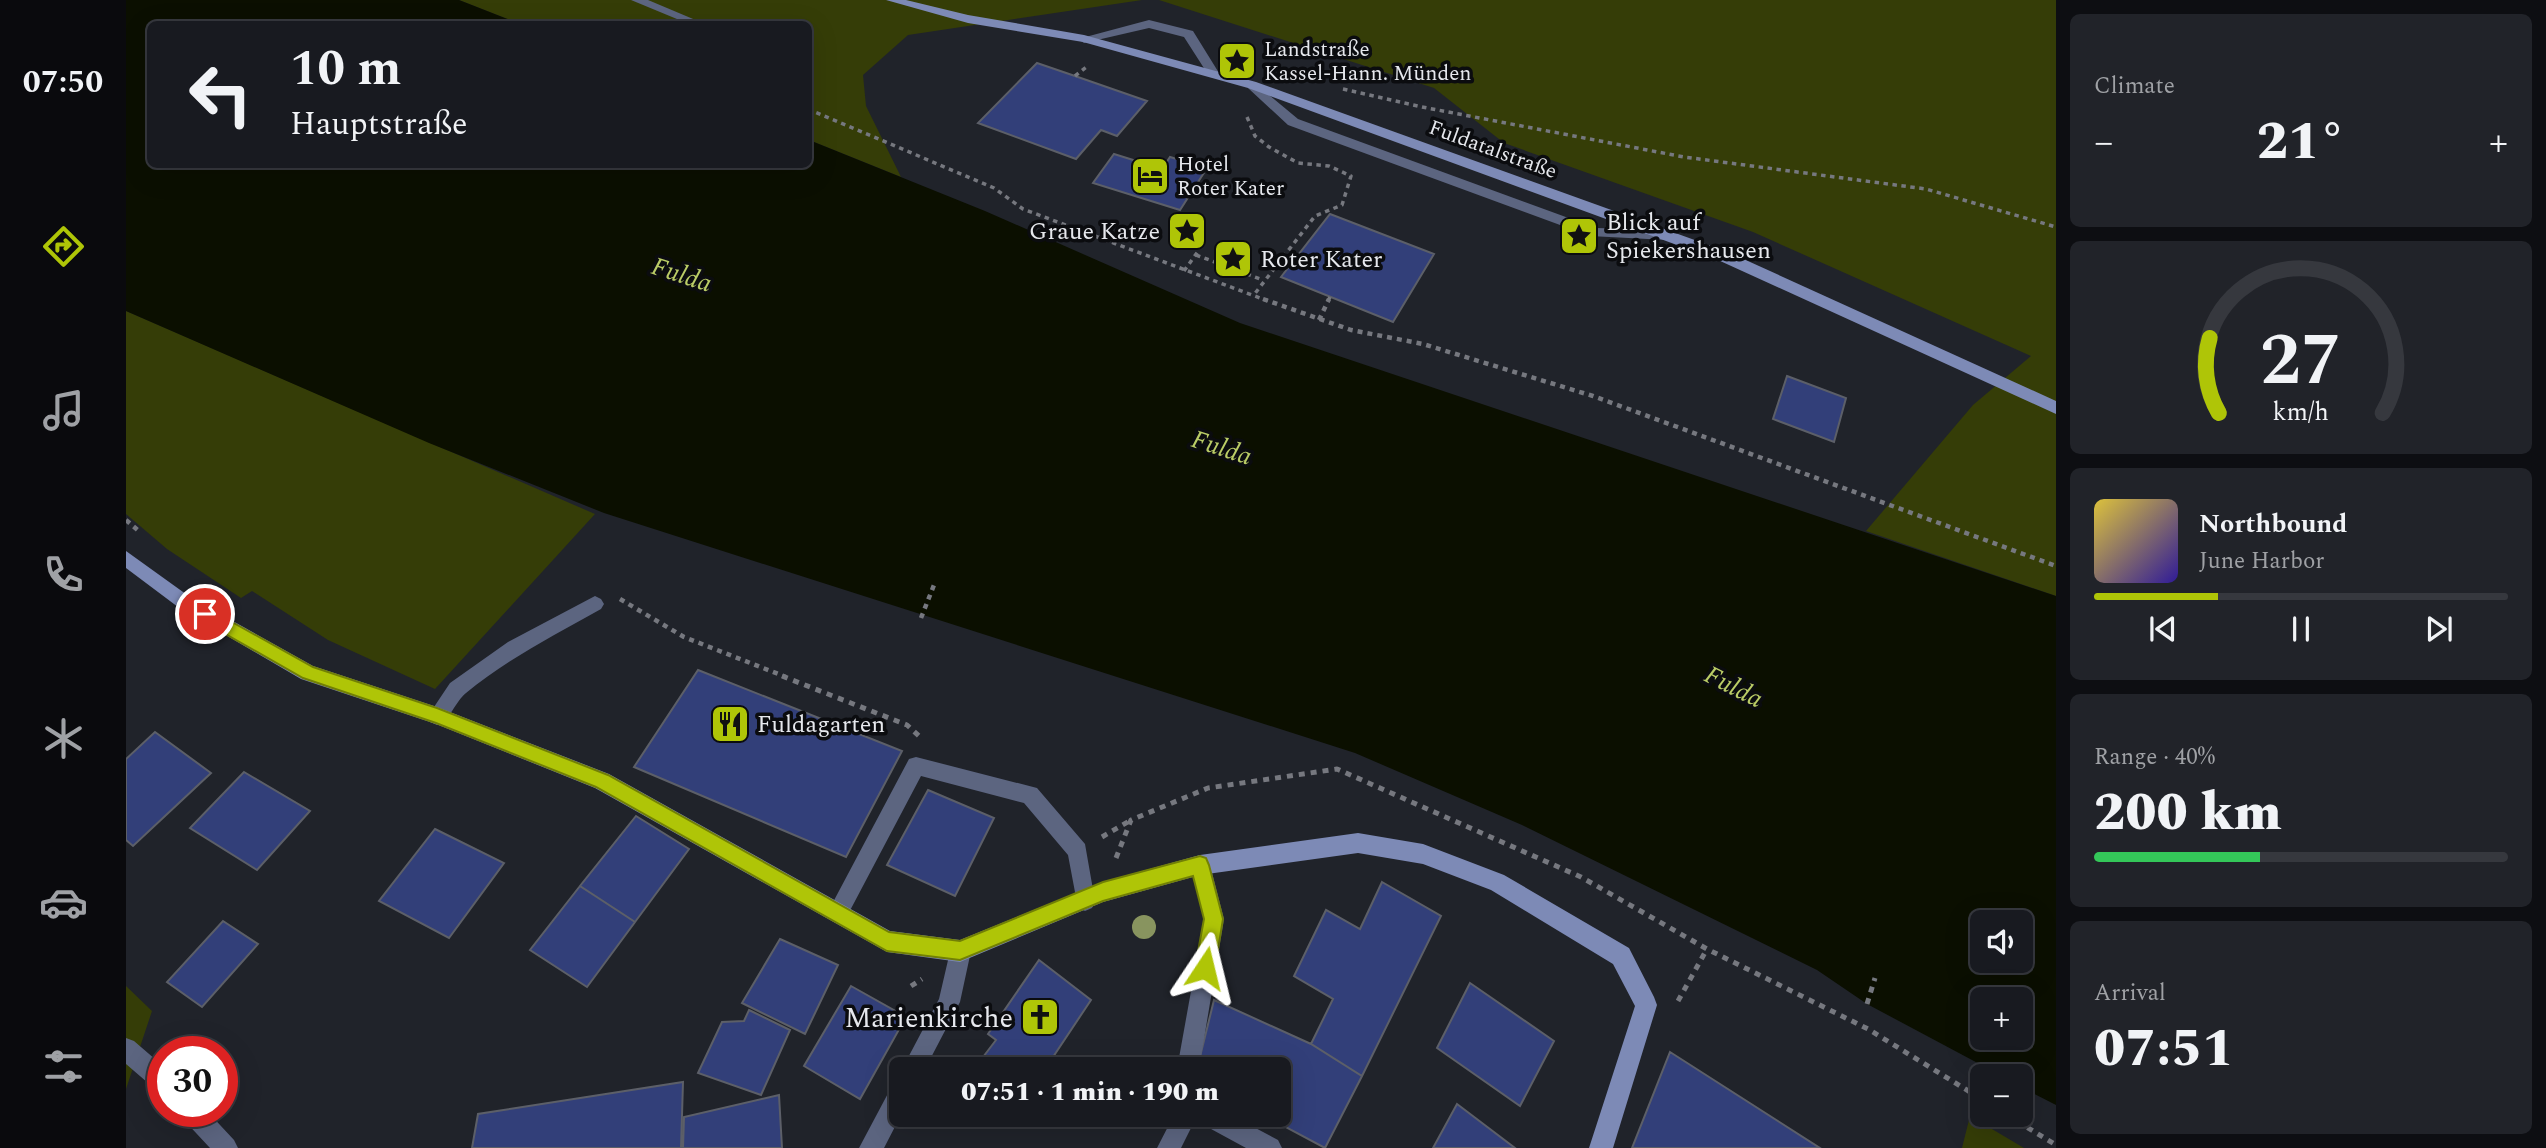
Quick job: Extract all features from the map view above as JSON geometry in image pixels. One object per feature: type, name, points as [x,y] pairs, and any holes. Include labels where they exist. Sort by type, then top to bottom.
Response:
[{"type":"street","points":[[637,0],[691,21]]},
{"type":"street","name":"Fuldatalstraße","points":[[892,0],[968,19],[1084,39],[1252,85],[1723,256],[2056,408]]},
{"type":"street","points":[[1084,39],[1149,24],[1189,34],[1213,73]]},
{"type":"street","points":[[1252,85],[1293,122],[1595,233],[1667,235]]},
{"type":"street","points":[[126,558],[184,602],[309,673],[437,716],[602,781],[887,941],[960,951],[1103,892],[1200,865],[1358,843],[1423,854],[1497,882],[1621,956],[1646,1004],[1601,1148]]},
{"type":"street","points":[[437,716],[457,689],[514,648],[595,604]]},
{"type":"street","points":[[838,914],[916,765],[1030,795],[1077,851],[1085,901]]},
{"type":"street","points":[[1190,1057],[1214,919],[1200,865]]},
{"type":"street","points":[[919,1057],[948,1002],[960,951]]},
{"type":"street","points":[[126,1049],[147,1067]]},
{"type":"street","points":[[871,1148],[889,1114]]},
{"type":"street","points":[[206,1127],[226,1148]]},
{"type":"street","points":[[1169,1148],[1180,1127]]},
{"type":"street","points":[[1231,1127],[1270,1148]]},
{"type":"path","points":[[1075,76],[1091,63]]},
{"type":"path","points":[[1332,88],[1684,157],[1926,189],[2056,227]]},
{"type":"path","points":[[812,111],[994,188],[1023,209],[1184,271],[1319,320],[1391,340],[1423,344],[1593,396],[2056,566]]},
{"type":"path","points":[[1253,296],[1315,216],[1342,205],[1351,176],[1329,166],[1298,163],[1269,147]]},
{"type":"path","points":[[1184,271],[1197,253],[1263,280]]},
{"type":"path","points":[[1319,320],[1330,297]]},
{"type":"path","points":[[921,618],[934,585]]},
{"type":"path","points":[[595,604],[619,598],[684,638],[907,725],[962,778]]},
{"type":"path","points":[[1646,1004],[1674,1008],[1707,949],[1868,1029],[1970,1092]]},
{"type":"path","points":[[1867,1004],[1875,978]]},
{"type":"path","points":[[2027,1127],[2056,1145]]},
{"type":"green space","points":[[459,0],[1142,0],[908,35],[863,75],[866,106],[901,177],[812,141],[812,21],[512,21]]},
{"type":"green space","points":[[1159,0],[2056,0],[2056,596],[1866,531],[1973,405],[2031,356],[1753,232],[1504,143],[1434,88]]},
{"type":"green space","points":[[126,311],[595,514],[435,689],[328,640],[252,591],[241,598],[167,549],[126,514]]},
{"type":"green space","points":[[126,986],[152,1011],[126,1089]]},
{"type":"green space","points":[[1970,1116],[1970,1127],[1989,1127],[2024,1148],[1962,1148]]},
{"type":"water","name":"Fulda","points":[[126,0],[459,0],[512,21],[147,21],[147,168],[812,168],[812,141],[985,211],[1240,323],[2056,596],[2056,1105],[2033,1093],[2033,1064],[1980,1064],[1867,1004],[1817,970],[1522,825],[1355,753],[604,513],[429,443],[126,311]]},
{"type":"building","points":[[1037,63],[1147,101],[1117,136],[1101,130],[1076,159],[978,123]]},
{"type":"building","name":"Hotel Roter Kater","points":[[1114,154],[1162,169],[1170,157],[1207,168],[1180,210],[1093,183]]},
{"type":"building","points":[[1330,214],[1434,254],[1393,322],[1281,277]]},
{"type":"building","points":[[1787,376],[1846,398],[1834,442],[1773,419]]},
{"type":"building","points":[[698,670],[902,751],[846,857],[634,767]]},
{"type":"building","points":[[155,732],[211,773],[133,846],[126,840],[126,759]]},
{"type":"building","points":[[244,772],[310,811],[257,870],[190,828]]},
{"type":"building","points":[[928,790],[994,818],[955,896],[887,865]]},
{"type":"building","points":[[636,816],[689,849],[635,922],[580,886]]},
{"type":"building","points":[[435,829],[504,863],[449,938],[379,901]]},
{"type":"building","points":[[1382,882],[1441,916],[1362,1076],[1311,1044],[1333,999],[1294,976],[1326,910],[1360,929]]},
{"type":"building","points":[[580,886],[635,922],[587,987],[530,950]]},
{"type":"building","points":[[223,921],[258,944],[202,1007],[167,982]]},
{"type":"building","points":[[780,939],[838,965],[805,1034],[742,1003]]},
{"type":"building","name":"Marienkirche","points":[[1039,960],[1091,1000],[1053,1057],[983,1057],[996,1040],[988,1034]]},
{"type":"building","points":[[1470,983],[1554,1041],[1520,1106],[1437,1048]]},
{"type":"building","points":[[851,986],[906,1017],[860,1099],[804,1066]]},
{"type":"building","points":[[1214,1000],[1311,1044],[1362,1076],[1325,1148],[1286,1127],[1291,1127],[1291,1057],[1200,1057]]},
{"type":"building","points":[[749,1010],[790,1030],[761,1095],[698,1073],[722,1022],[744,1021]]},
{"type":"building","points":[[1670,1052],[1820,1148],[1632,1148]]},
{"type":"building","points":[[683,1082],[681,1148],[472,1148],[478,1114]]},
{"type":"building","points":[[779,1095],[782,1148],[683,1148],[684,1117]]},
{"type":"building","points":[[1457,1104],[1515,1148],[1433,1148]]},
{"type":"place","name":"Landstraße Kassel-Hann. Münden","points":[[1237,61]]},
{"type":"place","name":"Hotel Roter Kater","points":[[1150,176]]},
{"type":"place","name":"Graue Katze","points":[[1187,231]]},
{"type":"place","name":"Blick auf Spiekershausen","points":[[1579,236]]},
{"type":"place","name":"Roter Kater","points":[[1233,259]]},
{"type":"place","name":"Fuldagarten","points":[[730,724]]},
{"type":"place","name":"Marienkirche","points":[[1040,1017]]},
{"type":"route","points":[[205,614],[309,673],[437,716],[602,781],[887,941],[960,951],[1103,892],[1200,865],[1214,919],[1205,968]]}]
